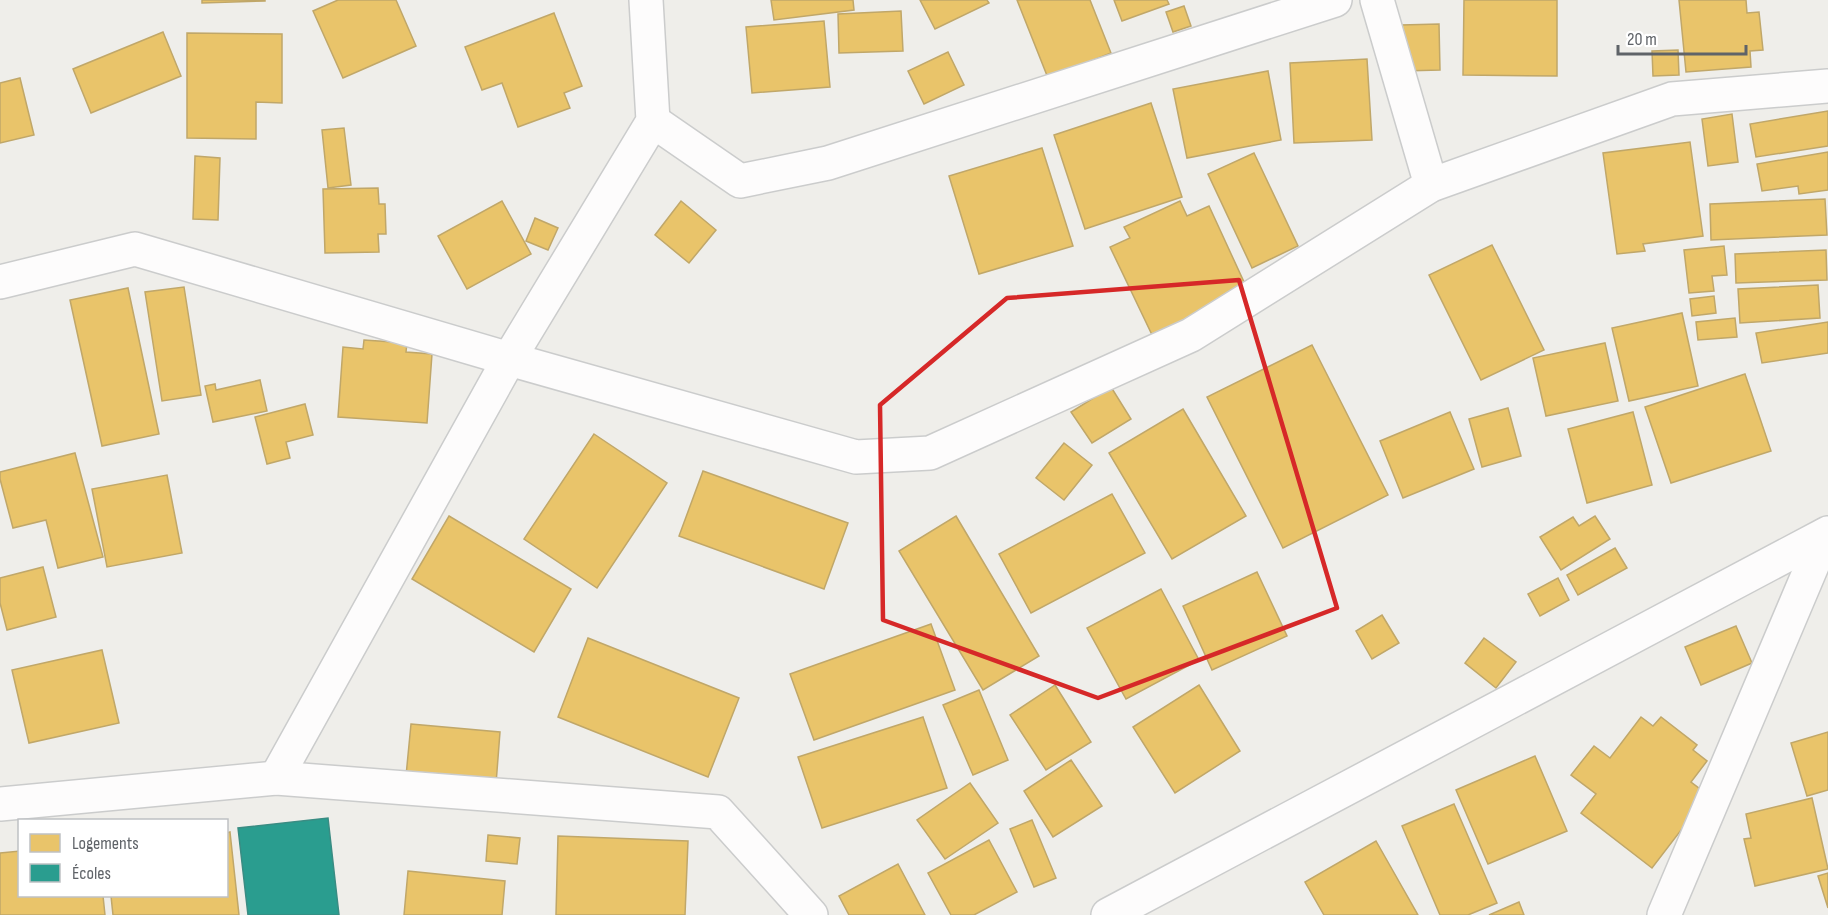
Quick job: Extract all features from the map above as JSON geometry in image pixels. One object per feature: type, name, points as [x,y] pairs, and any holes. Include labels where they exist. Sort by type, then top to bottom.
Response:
[{"type":"street","points":[[276,778],[509,359],[653,121],[646,0]]},
{"type":"street","points":[[653,121],[740,181],[828,163],[1335,0]]},
{"type":"street","points":[[1377,0],[1431,185]]},
{"type":"street","points":[[0,282],[135,249],[509,359],[856,457],[930,453],[1191,335],[1431,185],[1672,99],[1828,86]]},
{"type":"street","points":[[1108,915],[1826,534]]},
{"type":"street","points":[[1664,915],[1826,534]]},
{"type":"street","points":[[0,804],[276,778],[718,812],[811,915]]},
{"type":"highlighted area","points":[[1239,280],[1337,608],[1098,698],[883,620],[880,405],[1007,298]]},
{"type":"building: Logements","points":[[202,0],[265,0],[265,1],[202,3]]},
{"type":"building: Logements","points":[[338,0],[396,0],[416,46],[343,78],[313,11]]},
{"type":"building: Logements","points":[[771,0],[853,0],[854,10],[774,20]]},
{"type":"building: Logements","points":[[920,0],[987,0],[989,3],[935,29]]},
{"type":"building: Logements","points":[[1017,0],[1090,0],[1111,53],[1048,78]]},
{"type":"building: Logements","points":[[1114,0],[1167,0],[1169,4],[1122,21]]},
{"type":"building: Logements","points":[[1464,0],[1557,0],[1557,76],[1463,75]]},
{"type":"building: Logements","points":[[1679,0],[1746,0],[1747,13],[1759,12],[1763,50],[1750,51],[1751,67],[1686,72]]},
{"type":"building: Logements","points":[[1184,6],[1191,26],[1173,32],[1166,12]]},
{"type":"building: Logements","points":[[901,11],[903,51],[839,53],[838,14]]},
{"type":"building: Logements","points":[[554,13],[582,86],[564,93],[570,108],[518,127],[502,83],[482,90],[465,47]]},
{"type":"building: Logements","points":[[824,21],[830,87],[752,93],[746,27]]},
{"type":"building: Logements","points":[[1439,24],[1440,70],[1403,71],[1401,25]]},
{"type":"building: Logements","points":[[163,32],[181,76],[91,113],[73,69]]},
{"type":"building: Logements","points":[[187,33],[282,34],[282,103],[256,102],[256,139],[187,138]]},
{"type":"building: Logements","points":[[1678,50],[1679,75],[1653,76],[1652,51]]},
{"type":"building: Logements","points":[[948,52],[964,85],[924,104],[908,71]]},
{"type":"building: Logements","points":[[1367,59],[1372,140],[1294,143],[1290,63]]},
{"type":"building: Logements","points":[[1268,71],[1281,140],[1187,158],[1173,89]]},
{"type":"building: Logements","points":[[20,78],[34,135],[0,143],[0,83]]},
{"type":"building: Logements","points":[[1151,103],[1182,197],[1085,229],[1054,135]]},
{"type":"building: Logements","points":[[1828,111],[1828,146],[1756,157],[1750,124]]},
{"type":"building: Logements","points":[[1732,114],[1738,162],[1708,166],[1702,119]]},
{"type":"building: Logements","points":[[344,128],[351,185],[328,188],[322,130]]},
{"type":"building: Logements","points":[[1690,142],[1703,236],[1643,244],[1645,251],[1617,254],[1603,153]]},
{"type":"building: Logements","points":[[1042,148],[1073,246],[979,274],[949,176]]},
{"type":"building: Logements","points":[[1828,152],[1828,190],[1799,194],[1798,186],[1762,191],[1757,164]]},
{"type":"building: Logements","points":[[1254,153],[1298,246],[1252,268],[1208,174]]},
{"type":"building: Logements","points":[[195,156],[220,158],[218,220],[193,219]]},
{"type":"building: Logements","points":[[378,188],[379,204],[385,204],[386,234],[378,234],[379,252],[325,253],[323,189]]},
{"type":"building: Logements","points":[[1825,199],[1827,235],[1711,240],[1710,204]]},
{"type":"building: Logements","points":[[502,201],[531,254],[467,289],[438,236]]},
{"type":"building: Logements","points":[[681,201],[716,230],[689,263],[655,235]]},
{"type":"building: Logements","points":[[1180,201],[1187,216],[1209,206],[1250,295],[1154,339],[1110,247],[1130,238],[1124,227]]},
{"type":"building: Logements","points":[[535,218],[558,228],[548,250],[526,241]]},
{"type":"building: Logements","points":[[1492,245],[1544,350],[1481,380],[1429,275]]},
{"type":"building: Logements","points":[[1724,246],[1727,275],[1712,276],[1714,291],[1689,293],[1684,250]]},
{"type":"building: Logements","points":[[1826,250],[1827,280],[1736,283],[1735,254]]},
{"type":"building: Logements","points":[[1818,285],[1820,318],[1740,323],[1738,289]]},
{"type":"building: Logements","points":[[184,287],[201,395],[162,401],[145,292]]},
{"type":"building: Logements","points":[[128,288],[159,434],[102,446],[70,300]]},
{"type":"building: Logements","points":[[1714,296],[1716,313],[1692,316],[1690,299]]},
{"type":"building: Logements","points":[[1682,313],[1698,386],[1629,401],[1612,328]]},
{"type":"building: Logements","points":[[1735,318],[1737,337],[1698,340],[1696,322]]},
{"type":"building: Logements","points":[[1828,322],[1828,353],[1762,363],[1756,333]]},
{"type":"building: Logements","points":[[364,340],[407,343],[406,352],[432,354],[427,423],[338,417],[343,347],[363,349]]},
{"type":"building: Logements","points":[[1605,343],[1618,401],[1546,416],[1533,358]]},
{"type":"building: Logements","points":[[1312,345],[1388,495],[1283,548],[1207,397]]},
{"type":"building: Logements","points":[[1745,374],[1771,451],[1671,483],[1645,407]]},
{"type":"building: Logements","points":[[260,380],[267,411],[213,422],[205,386],[215,384],[216,390]]},
{"type":"building: Logements","points":[[1111,387],[1131,419],[1092,443],[1071,412]]},
{"type":"building: Logements","points":[[305,404],[313,435],[286,442],[290,458],[267,464],[255,417]]},
{"type":"building: Logements","points":[[1508,408],[1521,456],[1482,467],[1469,419]]},
{"type":"building: Logements","points":[[1183,409],[1246,516],[1172,559],[1109,453]]},
{"type":"building: Logements","points":[[1450,412],[1474,469],[1403,498],[1380,441]]},
{"type":"building: Logements","points":[[1633,412],[1652,485],[1587,503],[1568,429]]},
{"type":"building: Logements","points":[[594,434],[667,483],[597,588],[524,539]]},
{"type":"building: Logements","points":[[1064,443],[1092,465],[1064,500],[1036,478]]},
{"type":"building: Logements","points":[[75,453],[103,557],[58,568],[46,520],[13,528],[0,472]]},
{"type":"building: Logements","points":[[703,471],[848,523],[824,589],[679,536]]},
{"type":"building: Logements","points":[[167,475],[182,553],[107,567],[92,489]]},
{"type":"building: Logements","points":[[1112,494],[1145,553],[1031,613],[999,554]]},
{"type":"building: Logements","points":[[449,516],[571,589],[534,652],[412,579]]},
{"type":"building: Logements","points":[[956,516],[1039,656],[983,690],[899,551]]},
{"type":"building: Logements","points":[[1595,516],[1610,539],[1561,570],[1540,537],[1573,517],[1579,526]]},
{"type":"building: Logements","points":[[1615,548],[1627,568],[1578,595],[1567,575]]},
{"type":"building: Logements","points":[[43,567],[56,617],[7,630],[0,603],[0,578]]},
{"type":"building: Logements","points":[[1257,572],[1287,636],[1212,670],[1183,606]]},
{"type":"building: Logements","points":[[1558,578],[1569,600],[1540,616],[1528,594]]},
{"type":"building: Logements","points":[[1161,589],[1199,660],[1126,699],[1087,628]]},
{"type":"building: Logements","points":[[1382,615],[1399,643],[1372,659],[1356,631]]},
{"type":"building: Logements","points":[[931,624],[955,690],[814,740],[790,674]]},
{"type":"building: Logements","points":[[1736,626],[1752,663],[1701,685],[1685,647]]},
{"type":"building: Logements","points":[[588,638],[739,698],[708,777],[558,717]]},
{"type":"building: Logements","points":[[1484,638],[1516,662],[1496,688],[1465,663]]},
{"type":"building: Logements","points":[[102,650],[119,723],[29,743],[12,670]]},
{"type":"building: Logements","points":[[1055,685],[1091,742],[1046,770],[1010,715]]},
{"type":"building: Logements","points":[[1199,685],[1240,751],[1175,793],[1133,727]]},
{"type":"building: Logements","points":[[979,690],[1008,760],[973,775],[943,705]]},
{"type":"building: Logements","points":[[923,717],[947,788],[822,828],[798,757]]},
{"type":"building: Logements","points":[[1641,717],[1653,726],[1661,717],[1697,745],[1693,750],[1707,761],[1691,782],[1708,795],[1652,868],[1581,813],[1596,794],[1571,775],[1594,746],[1610,758]]},
{"type":"building: Logements","points":[[411,724],[500,732],[496,784],[406,776]]},
{"type":"building: Logements","points":[[1828,732],[1828,790],[1807,796],[1791,743]]},
{"type":"building: Logements","points":[[1535,756],[1567,831],[1488,864],[1456,790]]},
{"type":"building: Logements","points":[[1071,760],[1102,806],[1053,837],[1024,791]]},
{"type":"building: Logements","points":[[970,783],[998,823],[945,859],[917,820]]},
{"type":"building: Logements","points":[[1812,798],[1828,869],[1755,886],[1744,839],[1751,838],[1746,814]]},
{"type":"building: Logements","points":[[1454,804],[1497,903],[1468,915],[1440,915],[1402,826]]},
{"type":"building: Logements","points":[[1032,820],[1056,878],[1034,887],[1010,829]]},
{"type":"building: Logements","points":[[228,832],[230,832],[239,915],[113,915],[111,897],[228,897]]},
{"type":"building: Logements","points":[[488,835],[520,838],[517,864],[486,861]]},
{"type":"building: Logements","points":[[558,836],[688,841],[685,915],[556,915]]},
{"type":"building: Logements","points":[[989,840],[1017,892],[974,915],[951,915],[928,873]]},
{"type":"building: Logements","points":[[1376,841],[1418,915],[1324,915],[1305,882]]},
{"type":"building: Logements","points":[[18,851],[18,897],[103,897],[105,915],[0,915],[0,853]]},
{"type":"building: Logements","points":[[898,864],[925,915],[849,915],[839,896]]},
{"type":"building: Logements","points":[[408,871],[505,881],[502,915],[404,915]]},
{"type":"building: Logements","points":[[1828,873],[1828,908],[1818,876]]},
{"type":"building: Logements","points":[[1519,902],[1524,915],[1489,915]]},
{"type":"building: Écoles","points":[[328,818],[339,915],[248,915],[238,828]]}]
